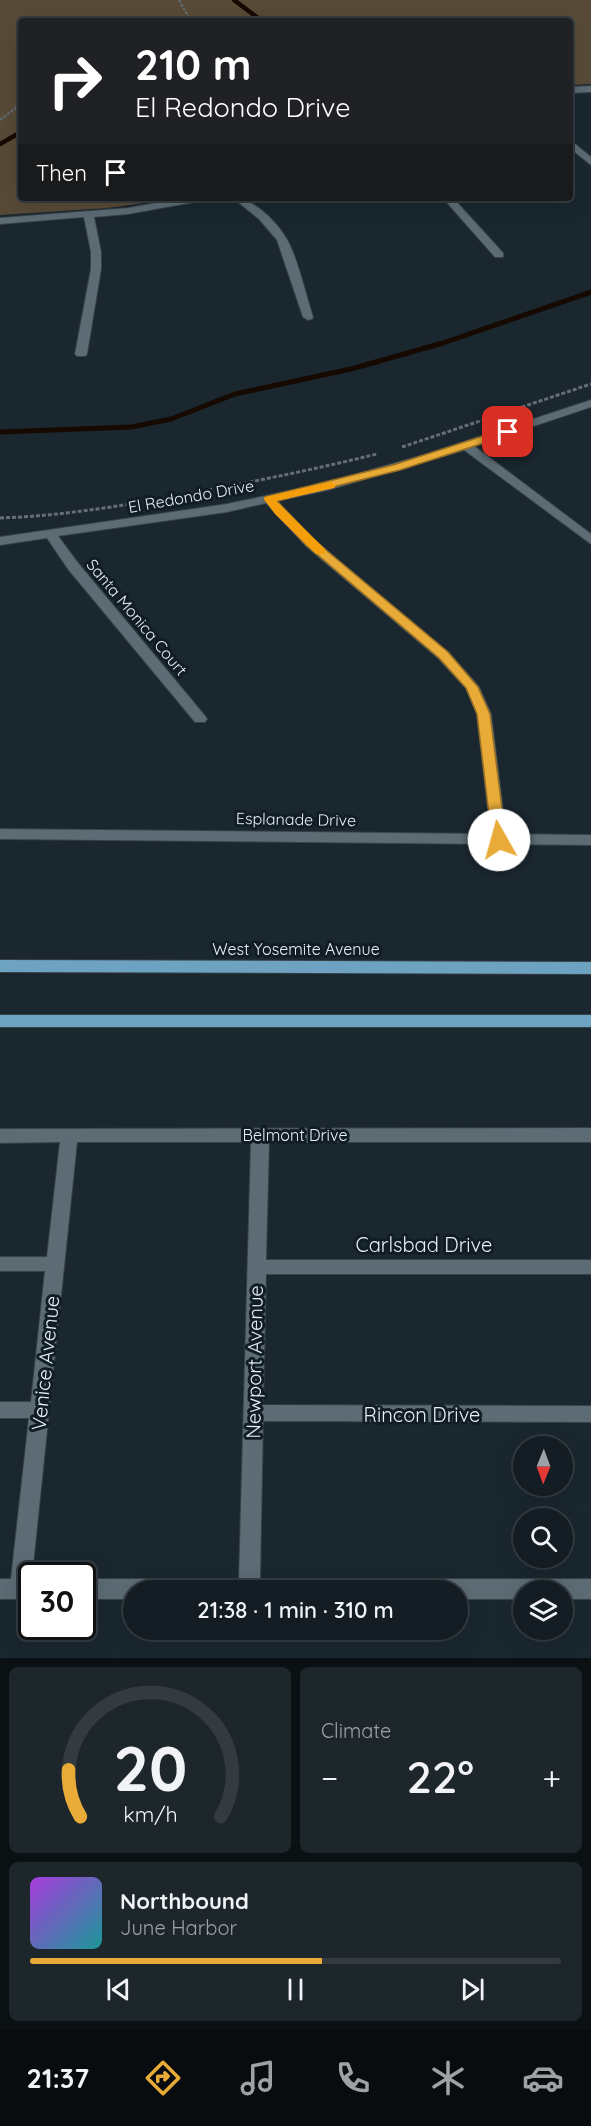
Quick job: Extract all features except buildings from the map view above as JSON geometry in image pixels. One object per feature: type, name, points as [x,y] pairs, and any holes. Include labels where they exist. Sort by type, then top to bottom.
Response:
[{"type":"main road","name":"West Yosemite Avenue","points":[[0,966],[591,968]]},
{"type":"main road","points":[[0,1021],[591,1021]]},
{"type":"street","points":[[573,90],[591,88]]},
{"type":"street","points":[[573,146],[591,162]]},
{"type":"street","points":[[0,221],[88,214],[185,201]]},
{"type":"street","points":[[242,201],[272,225],[282,239],[308,317]]},
{"type":"street","points":[[451,201],[499,255]]},
{"type":"street","points":[[81,354],[96,269],[96,252],[88,214]]},
{"type":"street","name":"El Redondo Drive","points":[[0,542],[146,521],[269,499],[396,468],[591,403]]},
{"type":"street","points":[[466,446],[591,540]]},
{"type":"street","points":[[269,499],[310,543],[443,655],[472,687],[484,714],[499,840]]},
{"type":"street","name":"Santa Monica Court","points":[[50,534],[73,566],[200,719]]},
{"type":"street","name":"Esplanade Drive","points":[[0,834],[591,840]]},
{"type":"street","name":"Newport Avenue","points":[[249,1580],[260,1134]]},
{"type":"street","name":"Belmont Drive","points":[[0,1136],[591,1135]]},
{"type":"street","name":"Venice Avenue","points":[[21,1562],[69,1137]]},
{"type":"street","points":[[0,1264],[55,1264]]},
{"type":"street","name":"Carlsbad Drive","points":[[257,1267],[591,1266]]},
{"type":"street","points":[[0,1410],[40,1410]]},
{"type":"street","name":"Rincon Drive","points":[[253,1413],[591,1414]]},
{"type":"street","points":[[96,1589],[123,1589]]},
{"type":"street","points":[[468,1589],[591,1589]]},
{"type":"path","points":[[179,0],[189,18]]},
{"type":"path","points":[[0,120],[18,106]]},
{"type":"path","points":[[397,449],[591,384]]},
{"type":"path","points":[[0,518],[106,507],[213,490],[310,472],[386,452]]},
{"type":"shaded area","points":[[0,0],[591,0],[591,84],[573,85],[573,18],[18,18],[18,201],[158,201],[108,208],[0,215]]},
{"type":"waterway","points":[[234,0],[258,18]]},
{"type":"waterway","points":[[0,144],[18,134]]},
{"type":"waterway","points":[[0,432],[131,427],[171,419],[235,394],[351,369],[443,343],[591,292]]},
{"type":"slow traffic","points":[[321,551],[310,543],[269,499],[330,485]]},
{"type":"route","points":[[499,840],[484,714],[472,687],[443,655],[310,543],[269,499],[396,468],[508,432]]}]
